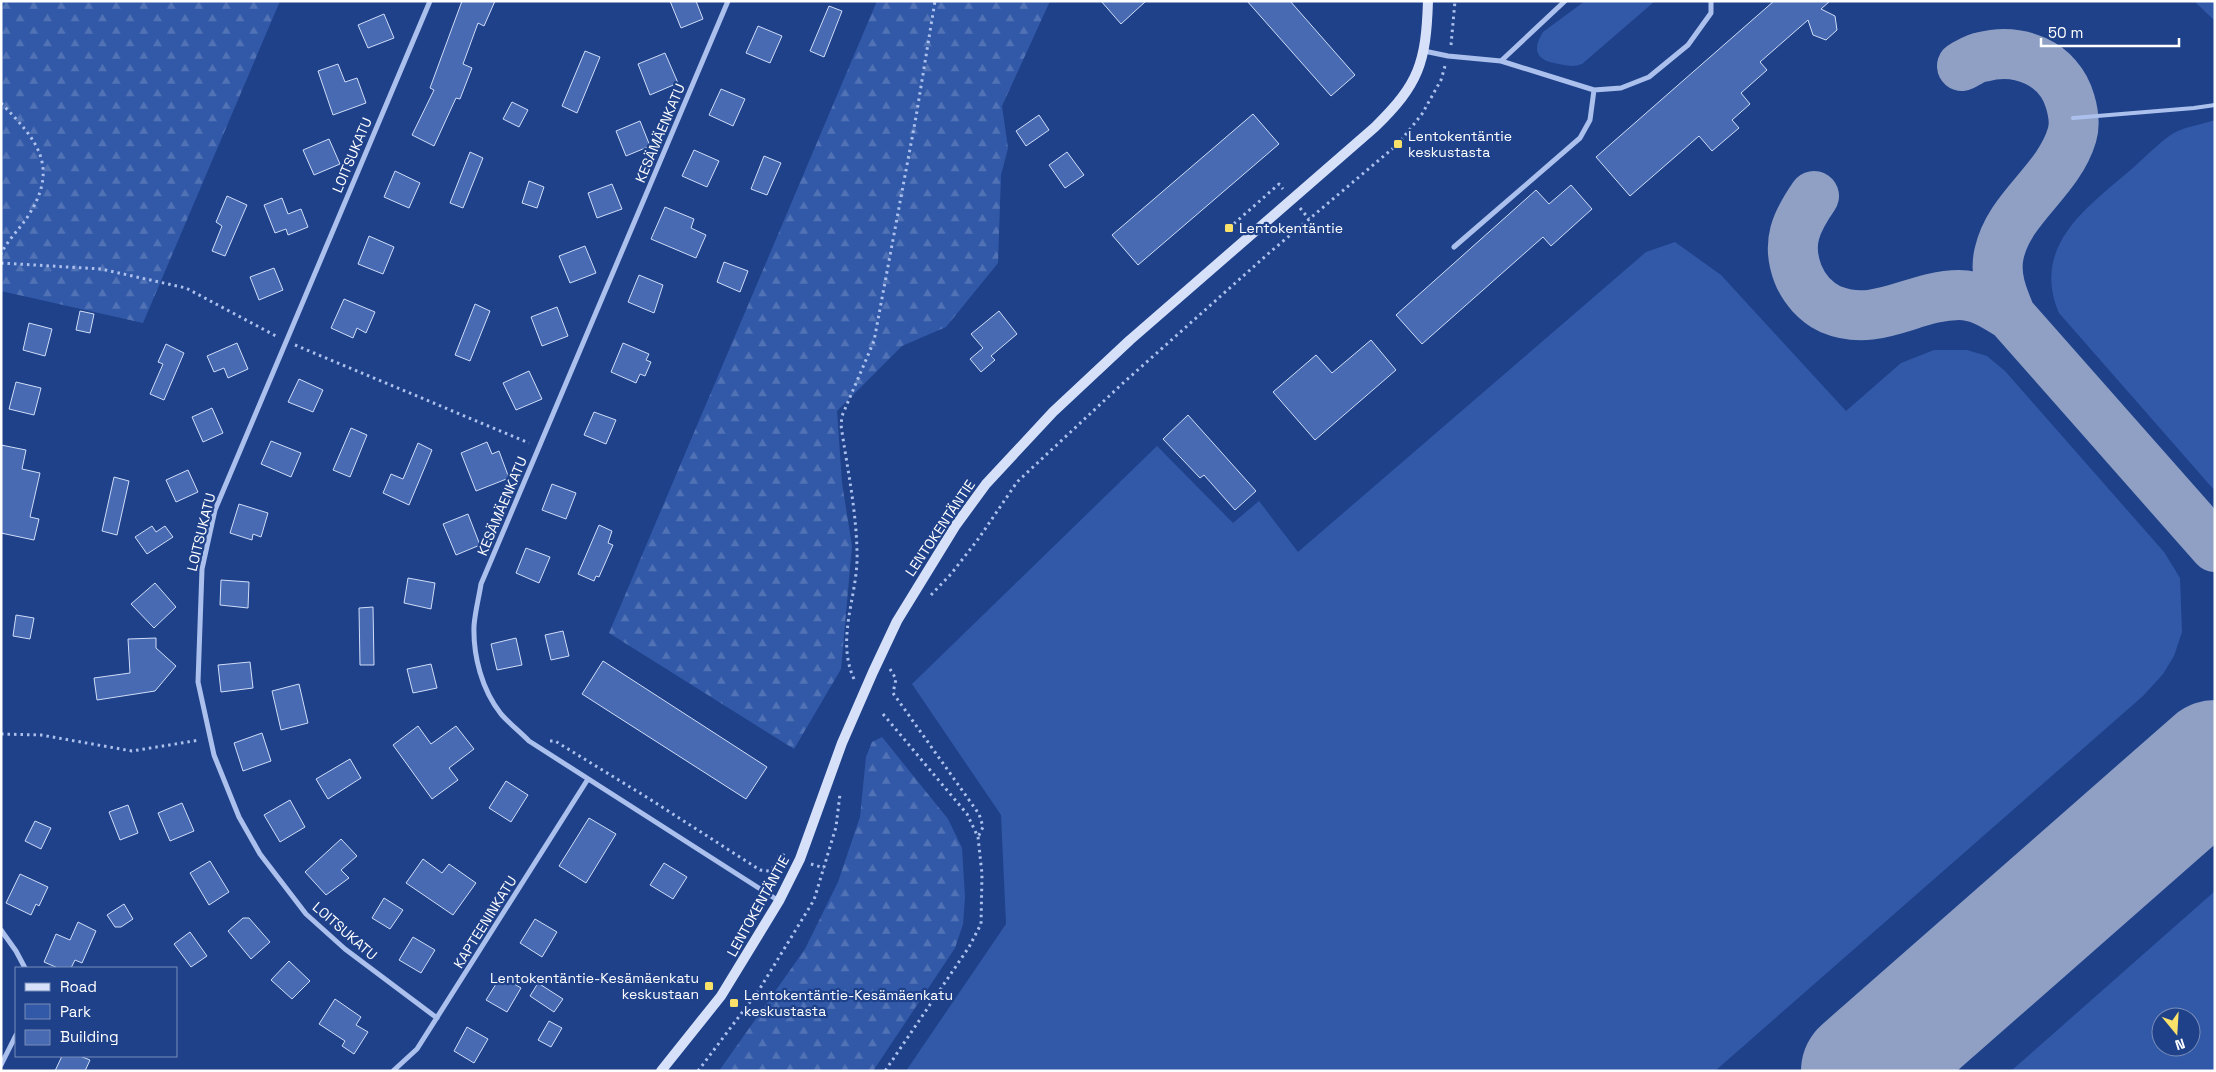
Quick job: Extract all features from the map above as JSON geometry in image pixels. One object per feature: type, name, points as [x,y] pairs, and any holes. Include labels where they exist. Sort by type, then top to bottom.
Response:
[{"type":"street","name":"LOITSUKATU","points":[[430,1],[215,510],[202,569],[198,631],[198,682],[214,755],[239,817],[260,854],[306,914],[345,949],[437,1018]]},
{"type":"street","name":"KESÄMÄENKATU","points":[[728,1],[481,584],[474,626],[476,652],[482,679],[490,698],[502,715],[529,740],[779,901]]},
{"type":"street","name":"LENTOKENTÄNTIE","points":[[661,1071],[721,996],[779,901],[800,859],[842,744],[873,672],[898,622],[950,534],[986,484],[1053,412],[1130,340],[1375,128],[1398,105],[1412,85],[1420,67],[1428,1]]},
{"type":"street","points":[[1500,61],[1565,1]]},
{"type":"street","points":[[1423,51],[1448,56],[1500,61],[1594,90],[1621,88],[1649,77],[1688,45],[1711,12],[1711,1]]},
{"type":"street","points":[[1454,247],[1580,138],[1590,120],[1594,90]]},
{"type":"street","name":"KAPTEENINKATU","points":[[392,1071],[417,1049],[588,779]]},
{"type":"street","points":[[1,930],[24,967]]},
{"type":"street","points":[[1,1065],[15,1036]]},
{"type":"lane","points":[[2073,118],[2215,105]]},
{"type":"path","points":[[854,679],[848,666],[846,645],[858,553],[850,479],[841,425],[842,416],[874,341],[916,117],[935,1]]},
{"type":"path","points":[[1453,37],[1455,1]]},
{"type":"path","points":[[930,595],[951,574],[979,538],[1016,482],[1122,384],[1309,219],[1398,144],[1422,114],[1441,80]]},
{"type":"path","points":[[1,103],[35,143],[44,164],[42,190],[30,214],[1,254]]},
{"type":"path","points":[[1229,228],[1279,184],[1286,191]]},
{"type":"path","points":[[1300,208],[1309,219]]},
{"type":"path","points":[[885,675],[889,667],[896,679],[893,693],[979,814],[982,827],[978,837]]},
{"type":"path","points":[[883,714],[967,814],[978,837],[982,874],[981,924],[969,947],[885,1071]]},
{"type":"path","points":[[1,734],[41,735],[132,751],[210,738]]},
{"type":"path","points":[[529,740],[555,741],[760,870],[769,871],[776,865],[780,854]]},
{"type":"path","points":[[698,1071],[758,990],[814,900],[836,826],[840,792]]},
{"type":"green space","points":[[1,1],[280,1],[143,323],[1,291]]},
{"type":"green space","points":[[877,1],[1050,1],[1002,106],[1008,148],[1001,175],[998,263],[946,327],[902,346],[837,411],[842,483],[852,546],[841,669],[794,749],[609,633]]},
{"type":"green space","points":[[1585,1],[1655,1],[1582,64],[1574,66],[1565,65],[1552,63],[1541,58],[1538,54],[1537,45],[1543,32]]},
{"type":"green space","points":[[2194,1],[2215,1],[2215,21]]},
{"type":"green space","points":[[2215,120],[2215,491],[2059,313],[2052,289],[2052,267],[2058,247],[2069,229],[2099,197],[2173,133]]},
{"type":"green space","points":[[1675,242],[1721,275],[1846,411],[1901,363],[1934,350],[1967,350],[1987,356],[2005,371],[2164,552],[2180,578],[2182,632],[2174,656],[2163,674],[2143,696],[1715,1071],[906,1071],[1006,924],[1001,815],[912,684],[1157,446],[1233,523],[1259,501],[1298,552],[1646,252]]},
{"type":"green space","points":[[882,737],[948,819],[962,848],[965,897],[963,924],[955,948],[873,1071],[719,1071],[805,949],[838,882],[860,817],[866,757],[872,742]]},
{"type":"green space","points":[[2215,891],[2215,1071],[2011,1071]]},
{"type":"building","points":[[462,1],[495,1],[484,26],[478,23],[463,64],[472,68],[460,99],[456,98],[434,146],[412,135],[434,90],[430,88]]},
{"type":"building","points":[[670,1],[696,1],[703,19],[681,28]]},
{"type":"building","points":[[1101,1],[1146,1],[1121,24]]},
{"type":"building","points":[[1247,1],[1290,1],[1355,75],[1331,96]]},
{"type":"building","points":[[1774,1],[1830,1],[1821,9],[1835,16],[1837,30],[1826,40],[1813,35],[1808,20],[1760,62],[1767,70],[1741,93],[1750,104],[1732,120],[1739,128],[1712,151],[1699,136],[1630,196],[1596,157]]},
{"type":"building","points":[[829,6],[842,11],[824,57],[810,51]]},
{"type":"building","points":[[384,14],[394,38],[368,48],[358,25]]},
{"type":"building","points":[[758,26],[782,36],[770,63],[746,53]]},
{"type":"building","points":[[585,51],[600,57],[577,113],[562,106]]},
{"type":"building","points":[[665,53],[678,83],[650,95],[638,64]]},
{"type":"building","points":[[338,64],[345,82],[357,78],[366,103],[333,115],[318,71]]},
{"type":"building","points":[[721,89],[745,99],[733,126],[709,115]]},
{"type":"building","points":[[512,102],[528,110],[519,127],[503,119]]},
{"type":"building","points":[[1253,114],[1279,144],[1138,265],[1112,235]]},
{"type":"building","points":[[1039,115],[1049,130],[1026,146],[1016,131]]},
{"type":"building","points":[[640,121],[650,146],[626,156],[616,131]]},
{"type":"building","points":[[329,139],[340,164],[314,175],[303,150]]},
{"type":"building","points":[[694,150],[719,161],[707,187],[682,176]]},
{"type":"building","points":[[470,152],[483,158],[463,208],[450,203]]},
{"type":"building","points":[[1067,152],[1084,175],[1065,188],[1049,165]]},
{"type":"building","points":[[764,156],[781,163],[767,195],[751,189]]},
{"type":"building","points":[[395,171],[420,183],[409,208],[384,197]]},
{"type":"building","points":[[529,181],[544,187],[537,208],[522,203]]},
{"type":"building","points":[[612,184],[622,209],[597,218],[588,193]]},
{"type":"building","points":[[1571,185],[1592,209],[1551,246],[1543,237],[1422,344],[1396,315],[1536,190],[1549,204]]},
{"type":"building","points":[[227,196],[247,205],[225,256],[212,251],[222,226],[216,222]]},
{"type":"building","points":[[282,198],[288,214],[301,209],[308,227],[288,235],[286,229],[275,233],[264,205]]},
{"type":"building","points":[[665,207],[694,219],[691,228],[706,235],[696,258],[651,239]]},
{"type":"building","points":[[369,236],[394,247],[383,274],[358,264]]},
{"type":"building","points":[[585,246],[596,273],[570,283],[559,256]]},
{"type":"building","points":[[724,262],[748,271],[740,292],[717,282]]},
{"type":"building","points":[[274,268],[283,290],[259,300],[250,277]]},
{"type":"building","points":[[639,275],[663,285],[654,313],[628,302]]},
{"type":"building","points":[[344,299],[375,312],[366,333],[357,328],[353,338],[331,328]]},
{"type":"building","points":[[475,304],[490,311],[470,361],[455,355]]},
{"type":"building","points":[[557,307],[568,336],[542,346],[531,317]]},
{"type":"building","points":[[80,311],[94,314],[90,333],[76,330]]},
{"type":"building","points":[[999,311],[1017,334],[991,356],[995,360],[981,372],[970,359],[983,348],[971,334]]},
{"type":"building","points":[[29,323],[52,329],[45,356],[23,350]]},
{"type":"building","points":[[1371,340],[1396,370],[1315,440],[1273,392],[1316,355],[1332,373]]},
{"type":"building","points":[[237,343],[248,369],[228,378],[224,368],[214,372],[207,356]]},
{"type":"building","points":[[623,343],[649,354],[646,360],[651,362],[645,376],[640,374],[636,383],[611,372]]},
{"type":"building","points":[[166,344],[184,353],[164,400],[150,394],[163,364],[158,362]]},
{"type":"building","points":[[529,371],[542,399],[516,410],[503,383]]},
{"type":"building","points":[[299,379],[323,390],[313,412],[288,402]]},
{"type":"building","points":[[16,382],[41,388],[34,415],[9,409]]},
{"type":"building","points":[[212,408],[223,433],[203,442],[192,417]]},
{"type":"building","points":[[594,412],[616,420],[606,444],[584,435]]},
{"type":"building","points":[[1188,415],[1256,491],[1235,510],[1204,475],[1200,478],[1163,439]]},
{"type":"building","points":[[351,428],[367,435],[350,477],[333,470]]},
{"type":"building","points":[[271,441],[301,453],[291,477],[261,464]]},
{"type":"building","points":[[487,442],[492,454],[499,451],[509,478],[476,491],[461,453]]},
{"type":"building","points":[[418,443],[432,450],[409,505],[383,493],[391,474],[403,479]]},
{"type":"building","points":[[1,445],[26,450],[22,469],[40,473],[30,517],[39,519],[34,540],[1,533]]},
{"type":"building","points":[[188,470],[198,492],[176,502],[166,480]]},
{"type":"building","points":[[114,477],[129,481],[117,535],[102,531]]},
{"type":"building","points":[[552,484],[576,493],[566,519],[542,510]]},
{"type":"building","points":[[239,504],[268,513],[261,537],[253,534],[252,540],[230,533]]},
{"type":"building","points":[[468,514],[480,545],[456,555],[443,524]]},
{"type":"building","points":[[599,525],[612,531],[608,543],[613,545],[599,577],[596,576],[594,581],[578,574]]},
{"type":"building","points":[[152,526],[156,532],[165,526],[173,537],[147,554],[135,537]]},
{"type":"building","points":[[526,548],[550,557],[539,583],[516,573]]},
{"type":"building","points":[[408,578],[435,583],[431,609],[404,603]]},
{"type":"building","points":[[221,580],[249,582],[248,608],[220,605]]},
{"type":"building","points":[[155,583],[176,607],[154,628],[131,604]]},
{"type":"building","points":[[373,607],[374,665],[360,665],[359,608]]},
{"type":"building","points":[[16,615],[34,618],[30,639],[13,636]]},
{"type":"building","points":[[563,631],[569,656],[551,660],[545,635]]},
{"type":"building","points":[[156,638],[156,648],[176,666],[155,691],[97,700],[94,678],[130,673],[128,639]]},
{"type":"building","points":[[516,638],[522,665],[497,670],[491,644]]},
{"type":"building","points":[[603,661],[767,767],[746,799],[582,694]]},
{"type":"building","points":[[250,662],[253,688],[221,692],[218,665]]},
{"type":"building","points":[[431,664],[437,688],[413,693],[407,669]]},
{"type":"building","points":[[299,684],[308,723],[281,730],[272,691]]},
{"type":"building","points":[[418,726],[431,744],[456,726],[474,749],[449,768],[458,780],[432,799],[393,745]]},
{"type":"building","points":[[262,733],[271,761],[243,771],[234,743]]},
{"type":"building","points":[[350,759],[361,778],[328,799],[316,779]]},
{"type":"building","points":[[506,781],[528,795],[511,822],[489,808]]},
{"type":"building","points":[[290,800],[305,827],[280,842],[264,815]]},
{"type":"building","points":[[182,803],[194,831],[170,841],[158,813]]},
{"type":"building","points":[[128,805],[138,833],[120,840],[109,812]]},
{"type":"building","points":[[589,818],[616,834],[586,883],[559,866]]},
{"type":"building","points":[[35,821],[51,828],[41,849],[25,841]]},
{"type":"building","points":[[341,839],[357,856],[341,870],[349,878],[326,895],[305,872]]},
{"type":"building","points":[[423,859],[442,873],[449,864],[476,883],[453,915],[406,883]]},
{"type":"building","points":[[210,861],[229,892],[209,905],[190,873]]},
{"type":"building","points":[[664,863],[687,877],[673,899],[650,885]]},
{"type":"building","points":[[20,874],[48,887],[39,906],[36,904],[31,915],[6,903]]},
{"type":"building","points":[[384,898],[403,910],[390,929],[372,918]]},
{"type":"building","points":[[124,904],[133,919],[121,927],[115,927],[107,915]]},
{"type":"building","points":[[243,918],[249,918],[270,942],[251,959],[228,931]]},
{"type":"building","points":[[535,919],[557,932],[542,957],[520,943]]},
{"type":"building","points":[[78,922],[96,931],[82,963],[75,960],[72,967],[56,967],[44,962],[56,934],[70,940]]},
{"type":"building","points":[[190,932],[207,956],[191,967],[174,944]]},
{"type":"building","points":[[413,937],[435,950],[421,973],[399,960]]},
{"type":"building","points":[[289,961],[310,981],[292,999],[271,980]]},
{"type":"building","points":[[501,976],[521,988],[507,1012],[486,1000]]},
{"type":"building","points":[[538,983],[563,999],[554,1012],[530,996]]},
{"type":"building","points":[[335,999],[361,1017],[356,1025],[368,1032],[354,1054],[342,1046],[345,1041],[319,1024]]},
{"type":"building","points":[[549,1021],[562,1028],[551,1047],[538,1040]]},
{"type":"building","points":[[467,1027],[488,1039],[474,1063],[454,1051]]},
{"type":"building","points":[[62,1057],[82,1057],[90,1060],[85,1071],[55,1071]]},
{"type":"taxiway","points":[[1962,66],[1977,58],[1996,54],[2010,54],[2036,61],[2057,77],[2065,88],[2072,109],[2073,131],[2065,152],[2004,237],[1999,254],[1998,278],[2011,316]]},
{"type":"taxiway","points":[[1814,196],[1798,224],[1793,243],[1793,252],[1798,274],[1807,290],[1815,299],[1830,309],[1847,314],[1864,315],[1895,310],[1942,296],[1966,295],[1986,302],[2005,312],[2011,316],[2215,547]]},
{"type":"taxiway","points":[[2203,772],[2215,756]]},
{"type":"runway","points":[[1863,1071],[2215,762]]},
{"type":"place","name":"Lentokentäntie keskustasta","points":[[1398,144]]},
{"type":"place","name":"Lentokentäntie","points":[[1229,228]]},
{"type":"place","name":"Lentokentäntie-Kesämäenkatu keskustaan","points":[[709,986]]},
{"type":"place","name":"Lentokentäntie-Kesämäenkatu keskustasta","points":[[734,1003]]}]
